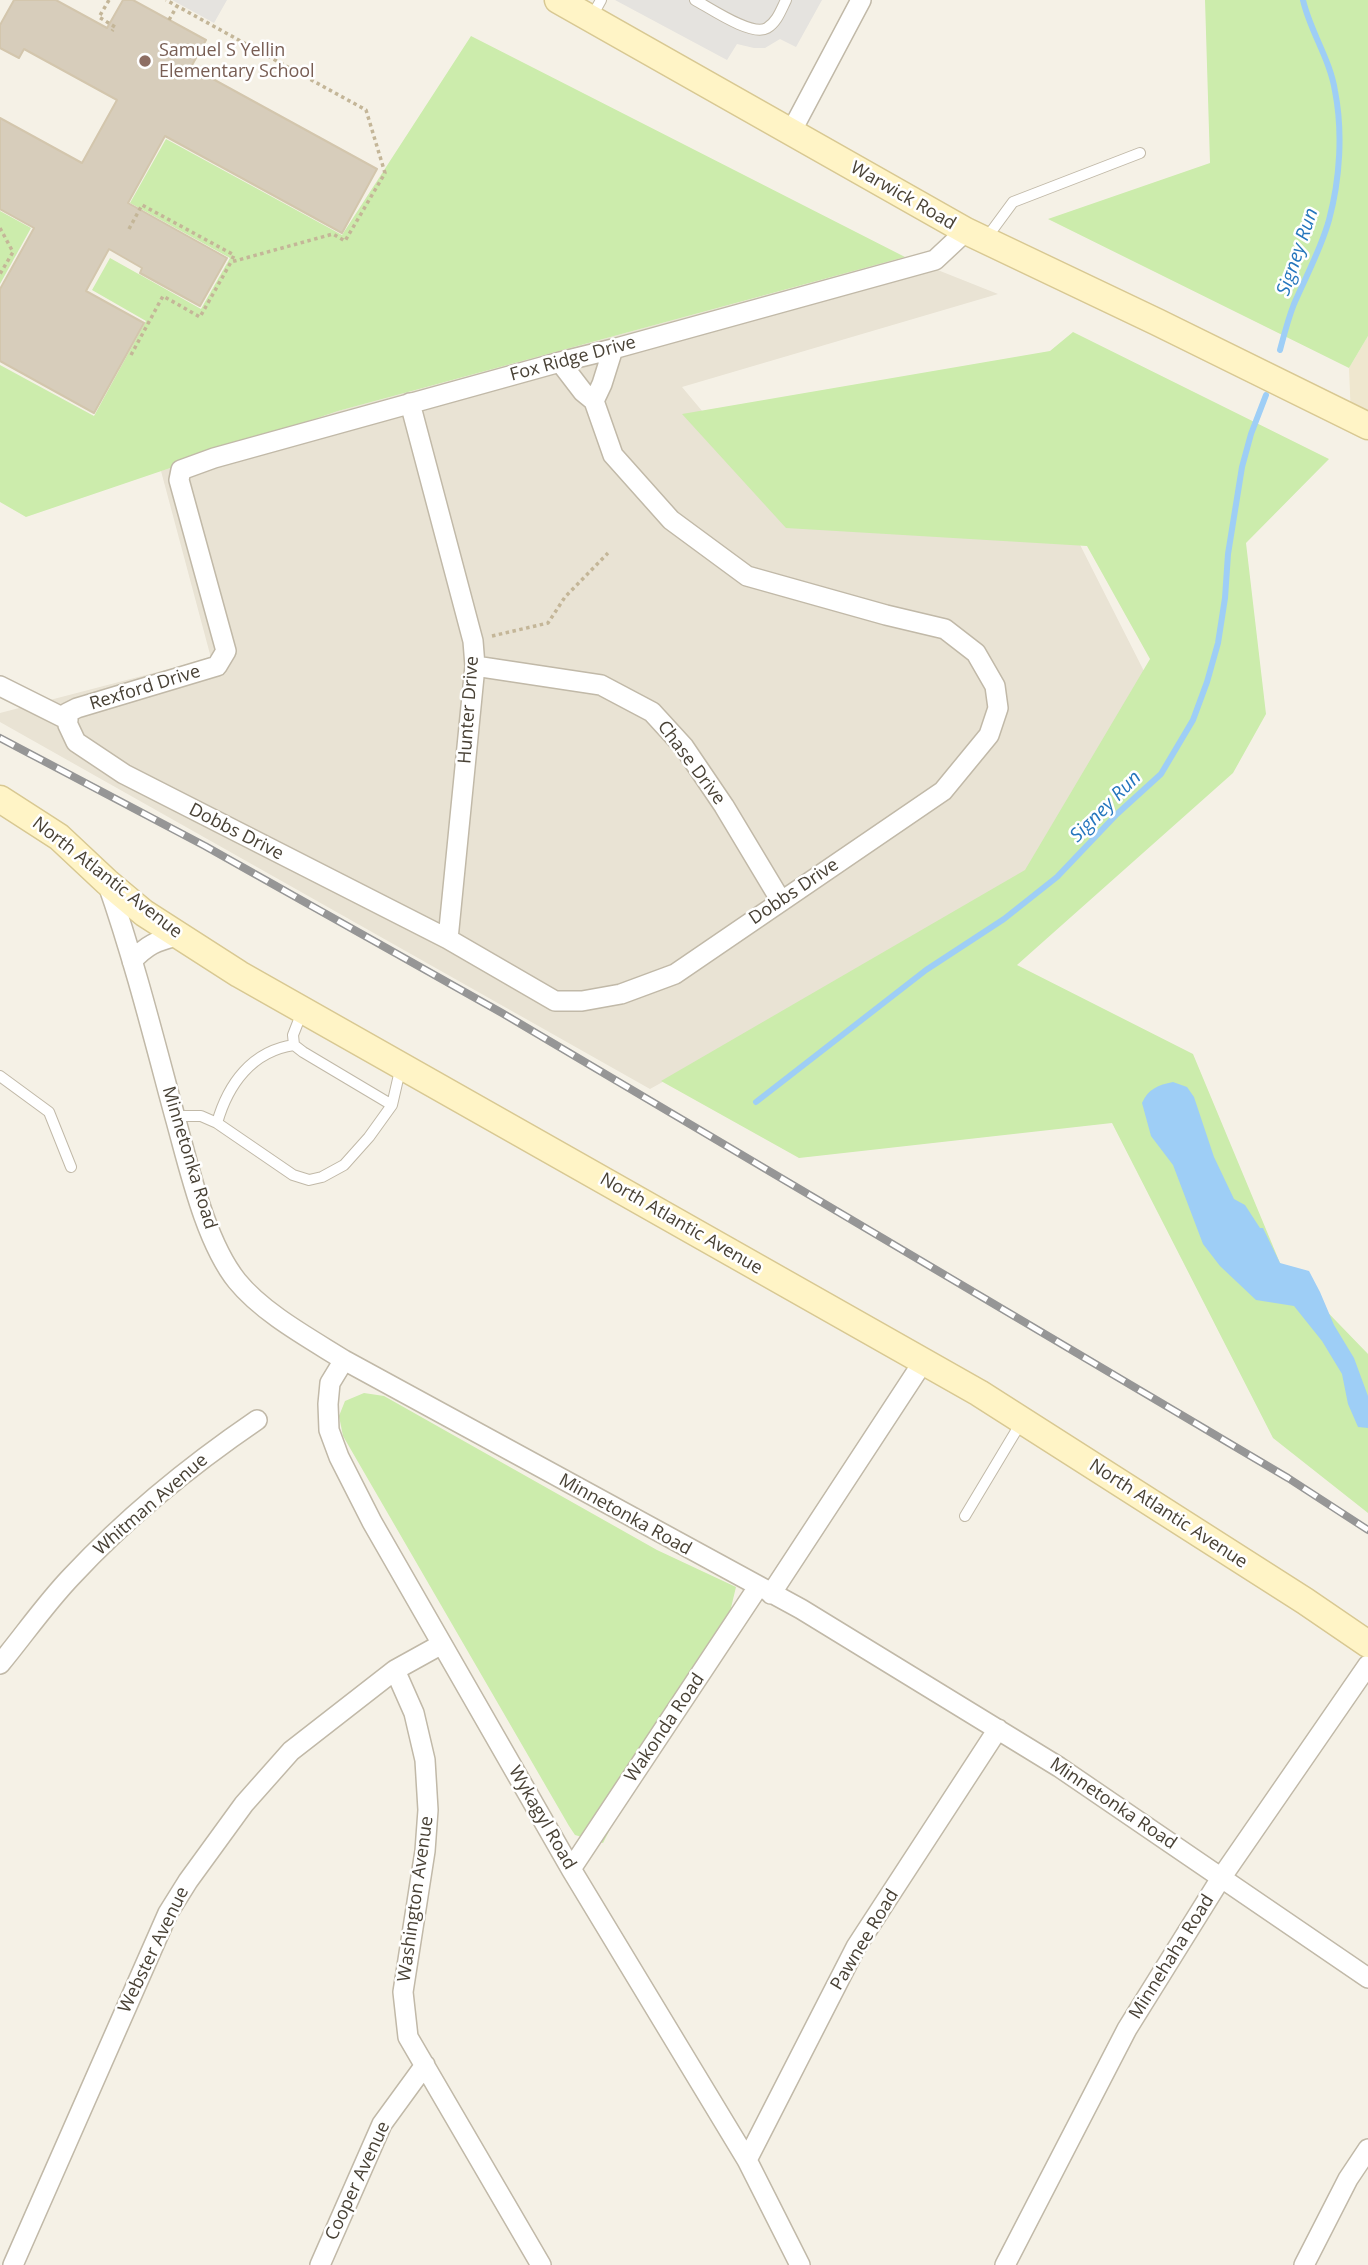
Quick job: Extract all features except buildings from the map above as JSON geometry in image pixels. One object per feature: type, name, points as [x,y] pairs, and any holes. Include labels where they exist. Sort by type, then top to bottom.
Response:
[{"type":"street","name":"Warwick Road","points":[[558,0],[596,9],[791,132],[975,236],[1368,426]]},
{"type":"street","points":[[791,132],[861,0]]},
{"type":"street","name":"Fox Ridge Drive","points":[[179,481],[181,470],[214,458],[935,260],[975,236]]},
{"type":"street","points":[[594,401],[613,349]]},
{"type":"street","name":"Dobbs Drive","points":[[0,686],[69,726],[76,742],[124,774],[448,939],[555,1001],[582,1001],[621,994],[675,974],[943,791],[989,735],[998,708],[995,686],[976,653],[946,629],[747,576],[671,520],[613,455],[594,401],[583,392],[560,362]]},
{"type":"street","name":"Hunter Drive","points":[[410,403],[473,641],[475,666],[448,939]]},
{"type":"street","name":"Rexford Drive","points":[[69,726],[67,713],[77,708],[217,666],[226,650],[179,481]]},
{"type":"street","name":"Chase Drive","points":[[475,666],[601,685],[652,712],[684,747],[724,806],[781,901]]},
{"type":"street","name":"North Atlantic Avenue","points":[[0,799],[59,837],[107,882],[177,936],[303,1011],[923,1362],[1022,1421],[1368,1644]]},
{"type":"street","name":"Minnetonka Road","points":[[107,882],[204,1214],[220,1255],[237,1282],[278,1319],[344,1360],[801,1609],[1059,1767],[1368,1978]]},
{"type":"street","points":[[132,961],[154,942],[177,936]]},
{"type":"street","name":"Wykagyl Road","points":[[344,1360],[330,1383],[328,1404],[329,1430],[338,1457],[571,1869],[747,2160],[800,2265]]},
{"type":"street","name":"Wakonda Road","points":[[571,1869],[923,1362]]},
{"type":"street","name":"Whitman Avenue","points":[[0,1664],[70,1577],[131,1517],[257,1420]]},
{"type":"street","name":"Webster Avenue","points":[[13,2265],[168,1913],[188,1881],[244,1804],[291,1751],[395,1671],[442,1644]]},
{"type":"street","name":"Minnehaha Road","points":[[1004,2265],[1127,2029],[1221,1878],[1368,1665]]},
{"type":"street","name":"Washington Avenue","points":[[395,1671],[415,1713],[426,1772],[428,1810],[425,1851],[403,1992],[408,2037],[541,2265]]},
{"type":"street","name":"Pawnee Road","points":[[747,2160],[856,1947],[998,1729]]},
{"type":"street","name":"Cooper Avenue","points":[[320,2265],[382,2124],[425,2065]]},
{"type":"street","points":[[1304,2265],[1348,2179],[1368,2149]]},
{"type":"lane","points":[[695,0],[742,25],[758,30],[766,28],[775,20],[786,0]]},
{"type":"lane","points":[[975,236],[1013,202],[1140,153]]},
{"type":"lane","points":[[294,1045],[293,1035],[303,1011]]},
{"type":"lane","points":[[217,1123],[223,1103],[236,1080],[260,1058],[276,1048],[294,1045],[392,1105]]},
{"type":"lane","points":[[175,1116],[201,1116],[217,1123],[271,1162],[293,1175],[309,1180],[322,1177],[344,1165],[369,1138],[392,1105],[401,1066]]},
{"type":"lane","points":[[0,1076],[48,1112],[71,1167]]},
{"type":"lane","points":[[965,1516],[1022,1421]]},
{"type":"path","points":[[108,0],[99,18],[116,27],[112,31]]},
{"type":"path","points":[[166,0],[366,110],[386,173],[345,241],[333,234],[231,261]]},
{"type":"path","points":[[169,20],[177,6]]},
{"type":"path","points":[[129,229],[142,205],[234,255],[200,317],[163,296],[131,355]]},
{"type":"path","points":[[0,228],[13,252],[0,274]]},
{"type":"path","points":[[473,641],[548,623],[565,597],[608,553]]},
{"type":"shaded area","points":[[172,0],[227,0],[214,23]]},
{"type":"shaded area","points":[[615,0],[822,0],[796,47],[780,39],[765,48],[737,44],[727,60]]},
{"type":"shaded area","points":[[905,257],[998,294],[682,387],[790,516],[1070,525],[1151,685],[1043,870],[650,1089],[0,722],[0,713],[211,658],[161,471],[338,411]]},
{"type":"shaded area","points":[[1368,336],[1368,426],[1351,417],[1349,368]]},
{"type":"green space","points":[[1205,0],[1368,0],[1368,336],[1349,368],[1048,219],[1210,163]]},
{"type":"green space","points":[[471,36],[905,257],[338,411],[26,517],[0,502],[0,365],[94,416],[146,321],[92,290],[110,258],[201,309],[230,258],[130,203],[166,139],[342,235]]},
{"type":"green space","points":[[0,211],[31,228],[0,284]]},
{"type":"green space","points":[[1073,332],[1329,459],[1246,543],[1266,714],[1233,773],[1017,965],[1193,1054],[1280,1263],[1368,1354],[1368,1513],[1273,1438],[1112,1123],[799,1158],[661,1081],[1025,870],[1150,659],[1087,546],[786,528],[682,414],[1050,351]]},
{"type":"green space","points":[[364,1393],[384,1396],[657,1550],[736,1587],[730,1612],[603,1843],[575,1835],[569,1826],[343,1436],[339,1416],[345,1401]]},
{"type":"water","points":[[1173,1082],[1187,1087],[1194,1097],[1214,1157],[1234,1199],[1245,1205],[1260,1228],[1263,1228],[1280,1263],[1309,1271],[1334,1325],[1354,1358],[1368,1396],[1368,1428],[1358,1427],[1348,1404],[1342,1374],[1322,1341],[1294,1306],[1256,1300],[1220,1266],[1203,1244],[1173,1165],[1151,1136],[1142,1103],[1154,1088]]},
{"type":"waterway","name":"Signey Run","points":[[1280,350],[1292,310],[1329,220],[1339,156],[1339,123],[1332,79],[1303,0]]},
{"type":"waterway","name":"Signey Run","points":[[756,1102],[926,970],[1004,919],[1057,877],[1117,814],[1161,774],[1193,720],[1218,643],[1228,554],[1242,467],[1266,395]]},
{"type":"railway","points":[[0,738],[205,846],[502,1013],[1288,1478],[1368,1530]]},
{"type":"place","name":"Samuel S Yellin Elementary School","points":[[145,61]]}]
